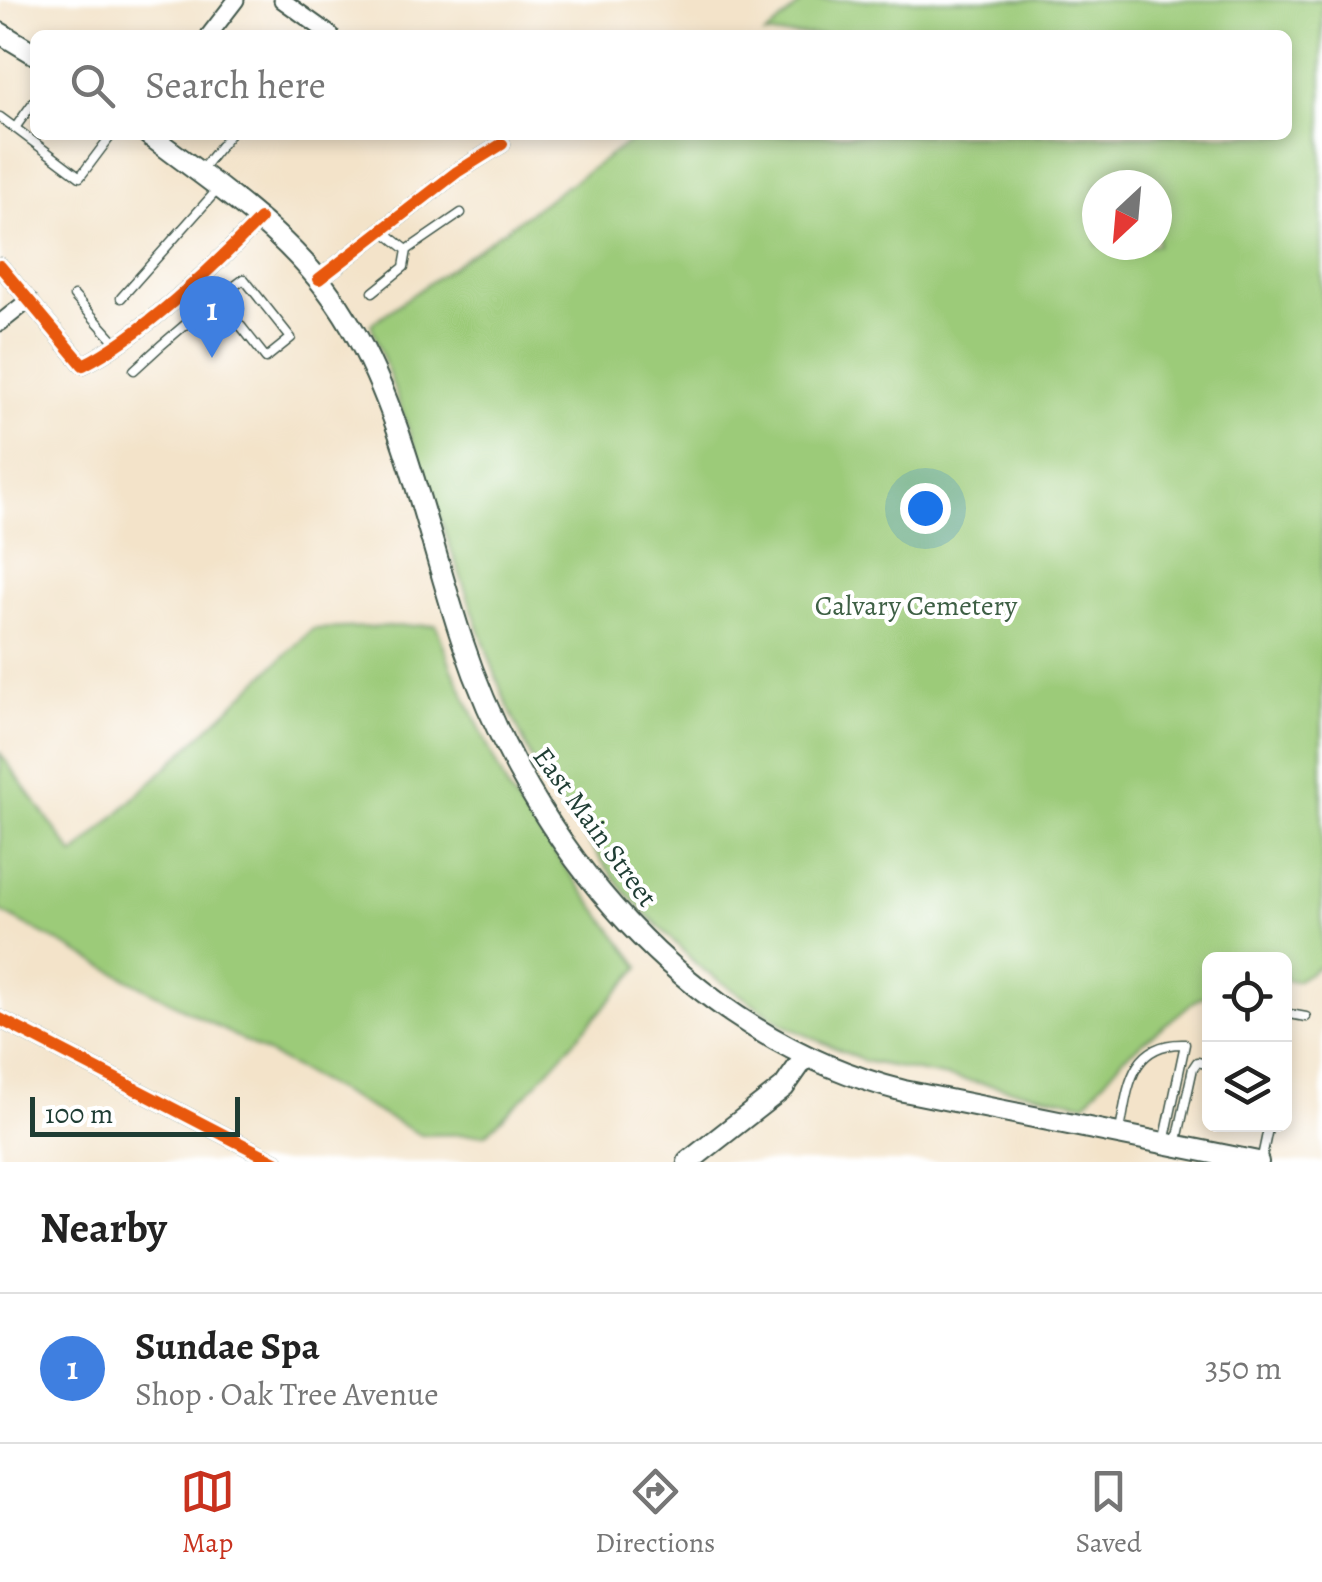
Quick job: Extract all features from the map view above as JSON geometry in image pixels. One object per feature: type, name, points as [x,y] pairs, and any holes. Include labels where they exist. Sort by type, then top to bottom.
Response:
[{"type":"main road","points":[[0,33],[30,51]]},
{"type":"main road","name":"East Main Street","points":[[156,140],[260,219],[319,278],[352,326],[376,375],[496,730],[530,790],[600,888],[664,960],[714,1002],[805,1057],[844,1074],[891,1088],[1259,1162]]},
{"type":"main road","points":[[688,1162],[784,1087],[805,1057]]},
{"type":"street","points":[[213,30],[236,0]]},
{"type":"street","points":[[282,0],[324,30]]},
{"type":"street","points":[[319,278],[457,172],[502,144]]},
{"type":"street","points":[[0,266],[83,364],[118,345],[260,219]]},
{"type":"street","points":[[0,323],[29,300]]},
{"type":"street","points":[[0,1019],[276,1162]]},
{"type":"street","points":[[237,1162],[250,1148]]},
{"type":"lane","points":[[15,128],[30,107]]},
{"type":"lane","points":[[0,117],[30,139]]},
{"type":"lane","points":[[31,140],[80,177],[108,140]]},
{"type":"lane","points":[[199,172],[224,140]]},
{"type":"lane","points":[[121,298],[219,188]]},
{"type":"lane","points":[[372,292],[404,267],[407,250],[461,212]]},
{"type":"lane","points":[[382,230],[407,250]]},
{"type":"lane","points":[[134,370],[192,316],[244,279],[292,338],[266,358],[218,298]]},
{"type":"lane","points":[[74,296],[118,345]]},
{"type":"lane","points":[[1292,1014],[1306,1017]]},
{"type":"lane","points":[[1120,1134],[1128,1086],[1137,1064],[1166,1043],[1185,1044],[1170,1144]]},
{"type":"lane","points":[[1170,1144],[1193,1068],[1197,1062],[1202,1063]]},
{"type":"lane","points":[[1259,1162],[1267,1132]]},
{"type":"green space","name":"Calvary Cemetery","points":[[805,0],[1322,0],[1322,965],[1292,981],[1292,952],[1202,952],[1202,997],[1124,1057],[1085,1103],[864,1061],[786,1026],[698,966],[625,892],[540,777],[502,693],[371,324],[632,140],[1292,140],[1292,30],[771,30]]},
{"type":"green space","points":[[436,625],[509,792],[640,967],[486,1134],[421,1135],[0,911],[0,753],[74,855],[313,629]]},
{"type":"cycle path","points":[[319,279],[457,172],[502,144]]},
{"type":"cycle path","points":[[0,266],[83,365],[152,319],[260,219]]},
{"type":"cycle path","points":[[0,1019],[276,1162]]},
{"type":"place","name":"Sundae Spa","points":[[212,358]]}]
